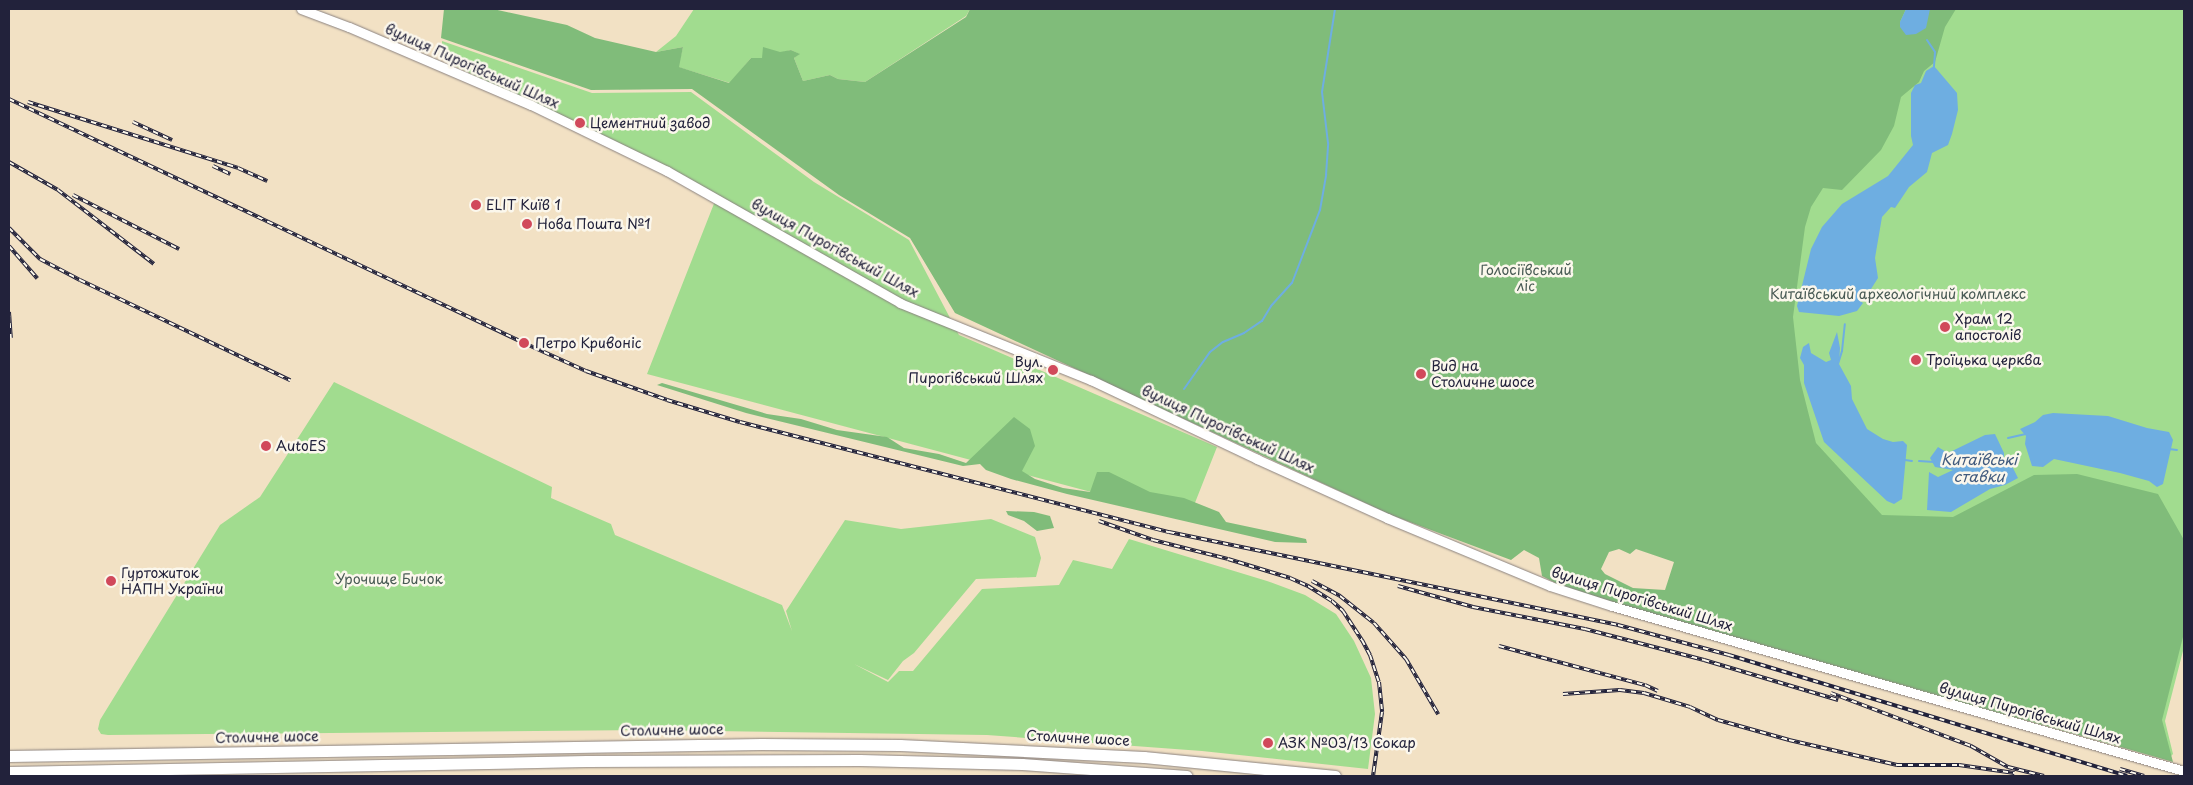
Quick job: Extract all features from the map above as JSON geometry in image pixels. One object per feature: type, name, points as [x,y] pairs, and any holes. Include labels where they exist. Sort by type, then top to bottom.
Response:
[{"type":"highway","name":"Столичне шосе","points":[[9,756],[761,744],[909,745],[1144,757],[1335,776]]},
{"type":"highway","points":[[9,772],[586,761],[832,759],[1022,764],[1187,776]]},
{"type":"street","name":"вулиця Пирогівський Шлях","points":[[302,9],[531,105],[667,171],[900,303],[1091,380],[1379,514],[1550,586],[1612,606],[2184,771]]},
{"type":"green space","name":"Голосіївський ліс","points":[[444,9],[493,9],[567,25],[595,38],[656,52],[683,47],[679,67],[729,83],[751,58],[762,58],[763,47],[780,52],[791,50],[800,54],[794,58],[803,81],[830,75],[838,79],[865,82],[966,17],[970,9],[1906,9],[1900,22],[1930,9],[1956,9],[1945,27],[1935,62],[1924,71],[1919,82],[1901,97],[1894,126],[1881,150],[1842,190],[1823,188],[1811,207],[1805,227],[1793,317],[1800,380],[1816,443],[1882,515],[1953,517],[2034,475],[2077,474],[2158,494],[2184,540],[2184,633],[2162,720],[2173,762],[1567,589],[1542,576],[1539,558],[1524,550],[1511,560],[1391,515],[955,313],[910,238],[839,195],[692,89],[591,90],[441,38]],"holes":[[[1619,549],[1630,554],[1636,549],[1674,562],[1665,590],[1633,588],[1605,574],[1601,569],[1609,552]]]},
{"type":"green space","points":[[694,9],[970,9],[966,16],[865,82],[838,79],[830,75],[803,81],[794,58],[799,54],[791,50],[762,58],[751,58],[730,83],[678,67],[683,47],[656,52],[676,36]]},
{"type":"green space","name":"Китаївський археологічний комплекс","points":[[1381,9],[2184,9],[2184,647],[2165,721],[2173,754],[2168,759],[1719,637]]},
{"type":"green space","points":[[442,41],[592,93],[691,92],[814,182],[909,240],[959,335],[1217,447],[1189,518],[647,374],[717,196],[668,169],[445,61]]},
{"type":"green space","name":"Урочище Бичок","points":[[334,382],[552,487],[551,498],[611,524],[615,535],[782,605],[792,631],[786,611],[845,520],[901,529],[991,519],[1035,537],[1041,558],[1036,577],[976,579],[914,653],[903,661],[888,680],[854,664],[888,682],[899,671],[913,671],[982,589],[1059,585],[1073,560],[1112,569],[1129,539],[1267,581],[1305,595],[1336,614],[1354,641],[1371,678],[1375,714],[1368,769],[1202,751],[987,735],[645,730],[101,734],[98,729],[100,720],[220,525],[260,497]]},
{"type":"green space","points":[[662,383],[767,414],[801,419],[837,430],[887,437],[904,448],[939,454],[966,463],[1014,417],[1030,429],[1035,446],[1022,471],[1035,479],[1063,488],[1090,492],[1097,472],[1109,472],[1150,492],[1184,498],[1219,512],[1226,522],[1306,539],[1307,543],[1275,542],[1067,494],[1011,479],[986,470],[980,464],[963,466],[746,413],[657,385]]},
{"type":"green space","points":[[1006,511],[1034,512],[1050,516],[1054,528],[1037,531],[1024,521],[1008,515]]},
{"type":"green space","points":[[698,775],[927,776],[666,776]]},
{"type":"water","points":[[1906,9],[1930,9],[1926,28],[1916,34],[1906,35],[1900,27],[1900,22]]},
{"type":"water","points":[[1934,66],[1957,93],[1958,110],[1952,134],[1948,145],[1932,153],[1927,172],[1909,187],[1895,208],[1891,207],[1882,217],[1875,258],[1878,278],[1871,289],[1866,290],[1860,296],[1860,301],[1863,303],[1857,311],[1839,316],[1799,312],[1797,306],[1811,249],[1822,227],[1842,204],[1888,176],[1913,145],[1911,136],[1911,93],[1915,85],[1921,83],[1926,71]]},
{"type":"water","points":[[1837,332],[1840,348],[1839,364],[1851,386],[1852,399],[1867,429],[1883,439],[1893,442],[1903,441],[1907,445],[1902,499],[1894,504],[1887,501],[1824,442],[1804,383],[1804,365],[1800,358],[1803,347],[1809,343],[1811,353],[1826,362],[1831,360],[1829,353]]},
{"type":"water","points":[[2053,413],[2108,416],[2147,428],[2169,432],[2173,440],[2163,484],[2157,487],[2149,481],[2120,473],[2054,459],[2043,467],[2032,466],[2025,444],[2026,436],[2020,429],[2035,422],[2043,415]]},
{"type":"water","name":"Китаївські ставки","points":[[1995,434],[2004,453],[2004,464],[2012,466],[2018,478],[2005,485],[1990,489],[1951,512],[1927,510],[1929,472],[1938,477],[1953,470],[1935,467],[1930,458],[1938,447],[1948,453],[1985,435]]},
{"type":"waterway","points":[[1184,389],[1210,352],[1223,342],[1244,333],[1262,321],[1271,306],[1292,283],[1320,210],[1326,175],[1328,143],[1322,92],[1335,9]]},
{"type":"waterway","points":[[1927,40],[1935,52],[1934,68]]},
{"type":"waterway","points":[[1838,364],[1842,351],[1845,324]]},
{"type":"waterway","points":[[2008,438],[2025,434]]},
{"type":"waterway","points":[[2169,449],[2177,450]]},
{"type":"waterway","points":[[1905,460],[1912,461]]},
{"type":"waterway","points":[[1919,461],[1934,462]]},
{"type":"railway","points":[[9,99],[524,343],[586,371],[667,400],[740,422],[1169,532],[1618,625],[1729,655],[2127,776]]},
{"type":"railway","points":[[28,102],[238,168],[267,181]]},
{"type":"railway","points":[[133,122],[172,140]]},
{"type":"railway","points":[[9,162],[58,190],[154,264]]},
{"type":"railway","points":[[213,166],[230,174]]},
{"type":"railway","points":[[73,195],[179,249]]},
{"type":"railway","points":[[9,228],[40,259],[290,380]]},
{"type":"railway","points":[[9,246],[37,278]]},
{"type":"railway","points":[[9,312],[11,338]]},
{"type":"railway","points":[[1099,521],[1153,540],[1228,559],[1290,578],[1308,586],[1332,601],[1343,611],[1370,655],[1379,682],[1382,712],[1373,776]]},
{"type":"railway","points":[[1312,581],[1340,596],[1374,623],[1406,659],[1438,714]]},
{"type":"railway","points":[[1398,586],[1473,607],[1585,629],[1704,660],[1838,700]]},
{"type":"railway","points":[[1499,646],[1645,685],[1658,691]]},
{"type":"railway","points":[[1563,694],[1620,690],[1644,693],[1690,707],[1718,720],[1789,740],[1897,765],[1959,765],[2014,773]]},
{"type":"railway","points":[[1831,693],[1971,746],[2008,767],[2044,776]]},
{"type":"railway","points":[[2120,769],[2144,776]]},
{"type":"place","name":"Цементний завод","points":[[580,123]]},
{"type":"place","name":"ELIT Київ 1","points":[[476,205]]},
{"type":"place","name":"Нова Пошта №1","points":[[527,224]]},
{"type":"place","name":"Храм 12 апостолів","points":[[1945,327]]},
{"type":"place","name":"Петро Кривоніс","points":[[524,343]]},
{"type":"place","name":"Троїцька церква","points":[[1916,360]]},
{"type":"place","name":"Вул. Пирогівський Шлях","points":[[1053,370]]},
{"type":"place","name":"Вид на Столичне шосе","points":[[1421,374]]},
{"type":"place","name":"AutoES","points":[[266,446]]},
{"type":"place","name":"Гуртожиток НАПН України","points":[[111,581]]},
{"type":"place","name":"АЗК №03/13 Сокар","points":[[1268,743]]}]
